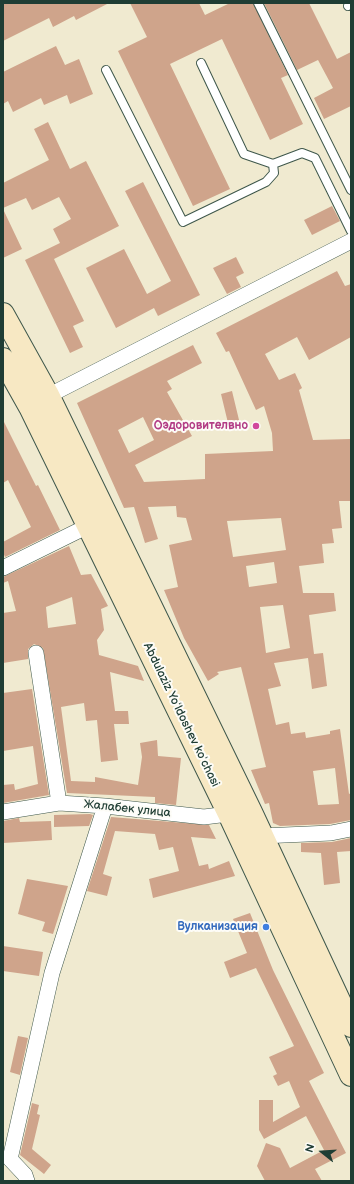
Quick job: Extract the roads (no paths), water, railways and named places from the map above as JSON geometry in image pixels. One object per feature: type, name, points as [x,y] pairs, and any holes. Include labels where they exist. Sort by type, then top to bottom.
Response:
[{"type":"main road","name":"Abdulaziz Yoʻldoshev koʻchasi","points":[[3,314],[48,395],[251,812],[251,840],[351,1075]]},
{"type":"main road","name":"Abdulaziz Yoʻldoshev koʻchasi","points":[[3,360],[30,407],[229,814],[251,840],[351,1026]]},
{"type":"street","points":[[30,407],[48,395],[351,241]]},
{"type":"street","points":[[3,568],[88,526]]},
{"type":"street","points":[[36,653],[59,803]]},
{"type":"street","name":"Жалабек улица","points":[[3,812],[59,803],[105,806],[204,817],[251,812]]},
{"type":"street","points":[[27,1181],[26,1175],[7,1158],[52,973],[105,806]]},
{"type":"street","points":[[251,840],[331,833],[351,829]]},
{"type":"lane","points":[[258,3],[351,190]]},
{"type":"lane","points":[[201,63],[244,154],[274,164],[302,153],[315,158],[351,231]]},
{"type":"lane","points":[[106,70],[183,222],[266,182],[274,173],[274,164]]},
{"type":"place","name":"Оэдоровителвно","points":[[256,426]]},
{"type":"place","name":"Вулканизация","points":[[266,927]]}]
